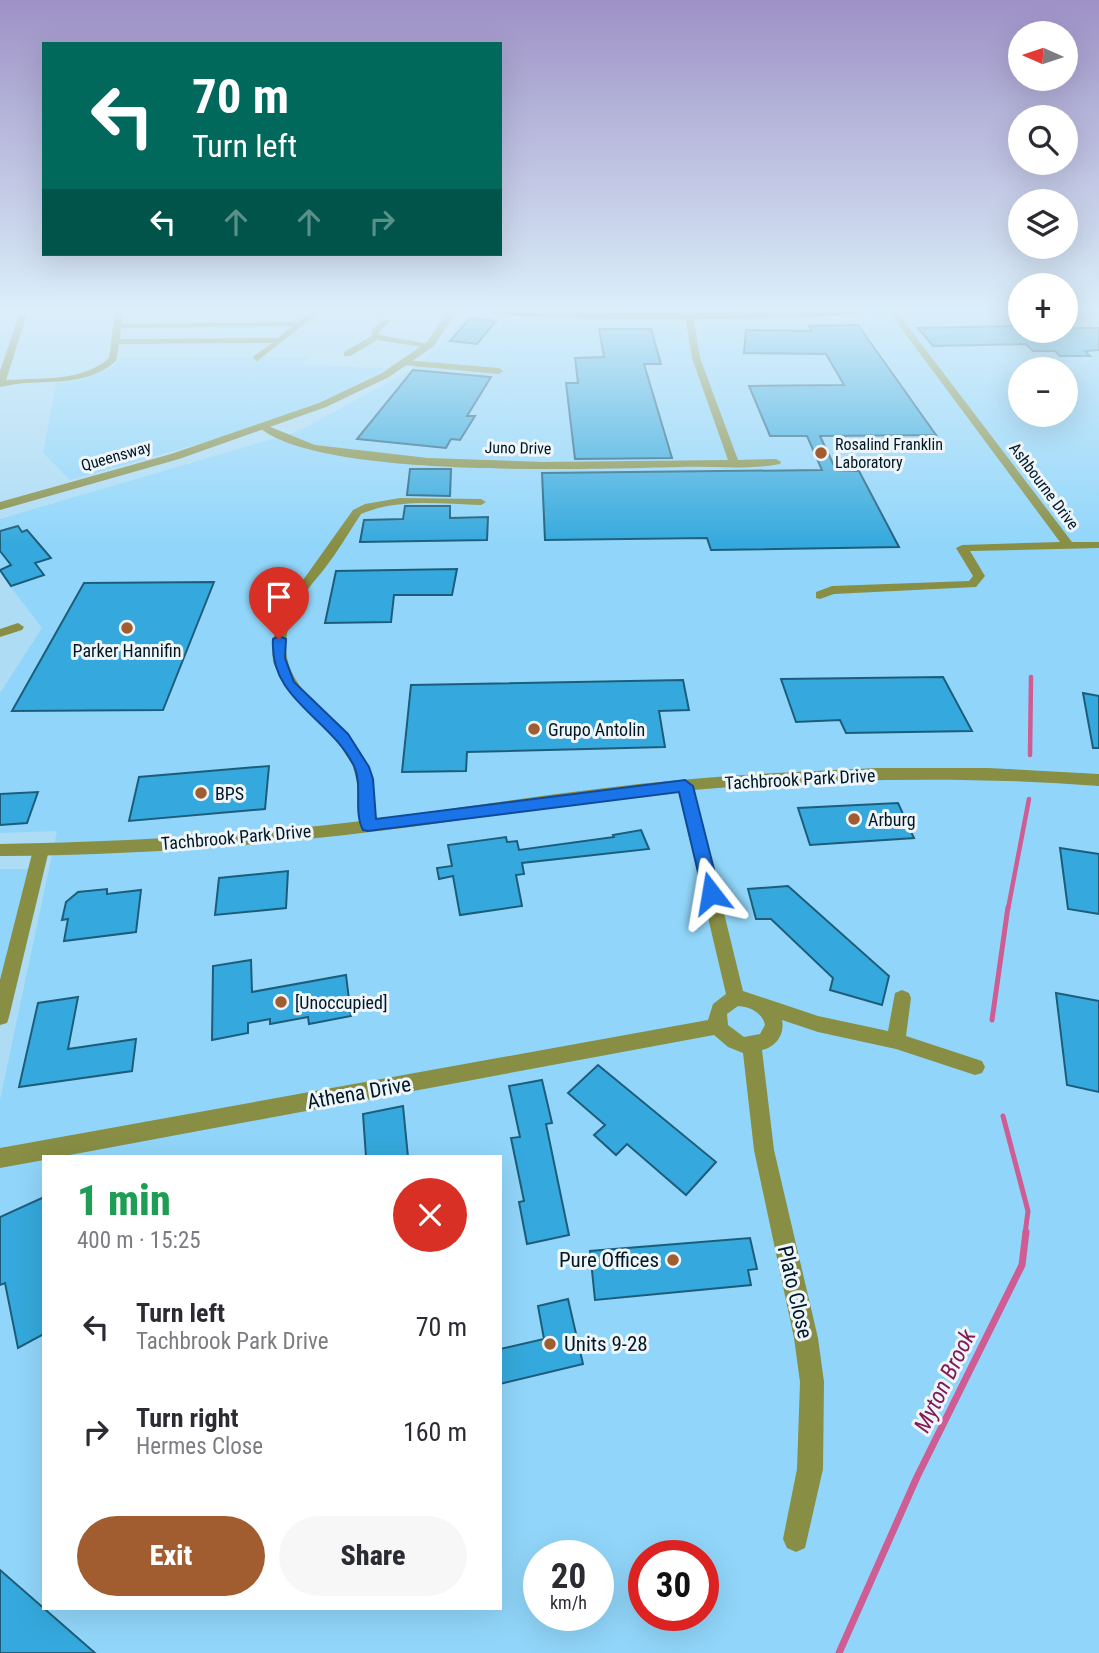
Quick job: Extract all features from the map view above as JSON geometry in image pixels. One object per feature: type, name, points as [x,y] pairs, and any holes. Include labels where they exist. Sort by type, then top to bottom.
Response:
[{"type":"street","name":"Queensway","points":[[0,506],[265,428],[334,401],[356,389]]},
{"type":"street","points":[[707,389],[734,463]]},
{"type":"street","name":"Ashbourne Drive","points":[[951,389],[1069,546]]},
{"type":"street","name":"Juno Drive","points":[[265,428],[296,443],[314,448],[442,462],[519,465],[776,462]]},
{"type":"street","points":[[368,826],[366,779],[362,767],[343,737],[288,683],[278,658],[281,627],[290,608],[357,512],[380,504],[481,502]]},
{"type":"street","points":[[820,595],[832,590],[968,586],[976,582],[979,576],[962,548],[1099,545]]},
{"type":"street","points":[[0,633],[18,627]]},
{"type":"street","name":"Tachbrook Park Drive","points":[[0,850],[184,842],[368,826],[685,786],[939,772],[1099,780]]},
{"type":"street","points":[[685,786],[736,998]]},
{"type":"street","points":[[0,1017],[41,850]]},
{"type":"street","points":[[818,1024],[792,1026],[774,1031],[766,1041],[752,1046],[735,1043],[722,1032],[717,1018],[722,1006],[736,998],[754,1000],[818,1024],[896,1041],[975,1067]]},
{"type":"street","points":[[896,1041],[902,998]]},
{"type":"street","points":[[763,1005],[773,1017],[774,1031]]},
{"type":"street","name":"Athena Drive","points":[[0,1158],[718,1026]]},
{"type":"street","name":"Plato Close","points":[[752,1046],[764,1150],[806,1338],[812,1382],[810,1469],[796,1539]]},
{"type":"shaded area","points":[[55,389],[348,389],[255,428],[70,480],[43,453]]},
{"type":"shaded area","points":[[376,389],[1008,389],[1008,427],[1078,427],[1078,389],[1099,389],[1099,1653],[0,1653],[0,1100],[57,831],[0,833],[0,693],[42,628],[0,573],[0,519],[299,431]]},
{"type":"shaded area","points":[[0,869],[30,869],[0,991]]},
{"type":"building","points":[[397,389],[484,389],[467,416],[475,416],[460,440],[451,439],[446,448],[357,439]]},
{"type":"building","points":[[567,389],[651,389],[672,458],[575,459]]},
{"type":"building","name":"Rosalind Franklin Laboratory","points":[[750,389],[903,389],[936,435],[820,436],[836,470],[859,471],[899,547],[711,550],[707,538],[545,540],[542,473],[822,470],[807,436],[770,436]]},
{"type":"building","points":[[410,469],[451,469],[450,496],[407,495]]},
{"type":"building","points":[[405,506],[450,506],[450,518],[488,517],[487,540],[360,542],[364,520],[403,519]]},
{"type":"building","points":[[18,526],[22,532],[27,530],[51,558],[35,563],[44,575],[11,586],[0,570],[11,565],[0,551],[0,531]]},
{"type":"building","points":[[457,569],[452,595],[394,595],[391,622],[325,623],[336,571]]},
{"type":"building","name":"Parker Hannifin","points":[[214,582],[163,710],[12,711],[84,583]]},
{"type":"building","points":[[943,677],[972,731],[846,733],[840,720],[796,722],[781,679]]},
{"type":"building","name":"Grupo Antolin","points":[[683,680],[689,710],[659,711],[665,747],[467,752],[466,771],[402,772],[411,685]]},
{"type":"building","points":[[1083,693],[1099,696],[1099,748],[1093,748]]},
{"type":"building","name":"BPS","points":[[269,766],[265,809],[129,821],[139,777]]},
{"type":"building","points":[[38,792],[27,823],[0,825],[0,794]]},
{"type":"building","name":"Arburg","points":[[898,803],[914,838],[810,845],[798,808]]},
{"type":"building","points":[[641,830],[649,849],[522,863],[524,874],[516,875],[522,906],[460,915],[453,876],[439,879],[437,868],[452,866],[448,845],[506,837],[507,842],[517,841],[519,850],[614,837],[613,835]]},
{"type":"building","points":[[1060,848],[1099,854],[1099,914],[1068,909]]},
{"type":"building","points":[[288,871],[286,908],[215,915],[219,878]]},
{"type":"building","points":[[788,886],[889,976],[882,1005],[830,990],[833,978],[771,919],[756,919],[748,889]]},
{"type":"building","points":[[107,889],[107,894],[141,890],[136,932],[64,941],[68,919],[62,920],[66,902],[78,892]]},
{"type":"building","name":"[Unoccupied]","points":[[251,960],[252,992],[346,975],[351,1016],[309,1024],[308,1017],[270,1024],[270,1019],[248,1023],[248,1033],[212,1040],[213,966]]},
{"type":"building","points":[[1056,993],[1099,1001],[1099,1092],[1067,1085]]},
{"type":"building","points":[[78,997],[68,1049],[136,1039],[132,1071],[19,1087],[38,1003]]},
{"type":"building","points":[[598,1065],[716,1162],[686,1195],[627,1144],[616,1155],[594,1135],[605,1125],[568,1093]]},
{"type":"building","points":[[542,1080],[552,1123],[546,1124],[569,1235],[527,1244],[519,1202],[524,1201],[511,1138],[520,1137],[509,1086]]},
{"type":"building","points":[[403,1106],[408,1155],[366,1155],[363,1114]]},
{"type":"building","points":[[42,1198],[42,1335],[18,1348],[5,1283],[0,1285],[0,1217]]},
{"type":"building","name":"Pure Offices","points":[[750,1238],[757,1269],[748,1270],[751,1285],[595,1300],[590,1251]]},
{"type":"building","name":"Units 9-28","points":[[568,1299],[583,1364],[502,1384],[502,1349],[544,1339],[538,1306]]},
{"type":"building","points":[[0,1570],[42,1607],[42,1610],[46,1610],[95,1653],[0,1653]]},
{"type":"waterway","name":"Myton Brook","points":[[1030,755],[1031,677]]},
{"type":"waterway","name":"Myton Brook","points":[[1008,909],[1029,799]]},
{"type":"waterway","name":"Myton Brook","points":[[992,1020],[1008,907]]},
{"type":"waterway","name":"Myton Brook","points":[[1003,1116],[1028,1211],[1025,1234]]},
{"type":"waterway","name":"Myton Brook","points":[[839,1653],[917,1477],[1022,1265],[1026,1232]]},
{"type":"place","name":"Rosalind Franklin Laboratory","points":[[821,453]]},
{"type":"place","name":"Parker Hannifin","points":[[127,628]]},
{"type":"place","name":"Grupo Antolin","points":[[534,729]]},
{"type":"place","name":"BPS","points":[[201,793]]},
{"type":"place","name":"Arburg","points":[[854,819]]},
{"type":"place","name":"[Unoccupied]","points":[[281,1002]]},
{"type":"place","name":"Pure Offices","points":[[673,1260]]},
{"type":"place","name":"Units 9-28","points":[[550,1344]]},
{"type":"route","points":[[279,639],[278,658],[288,683],[343,737],[362,767],[366,779],[368,826],[568,798],[685,786],[711,893]]}]
